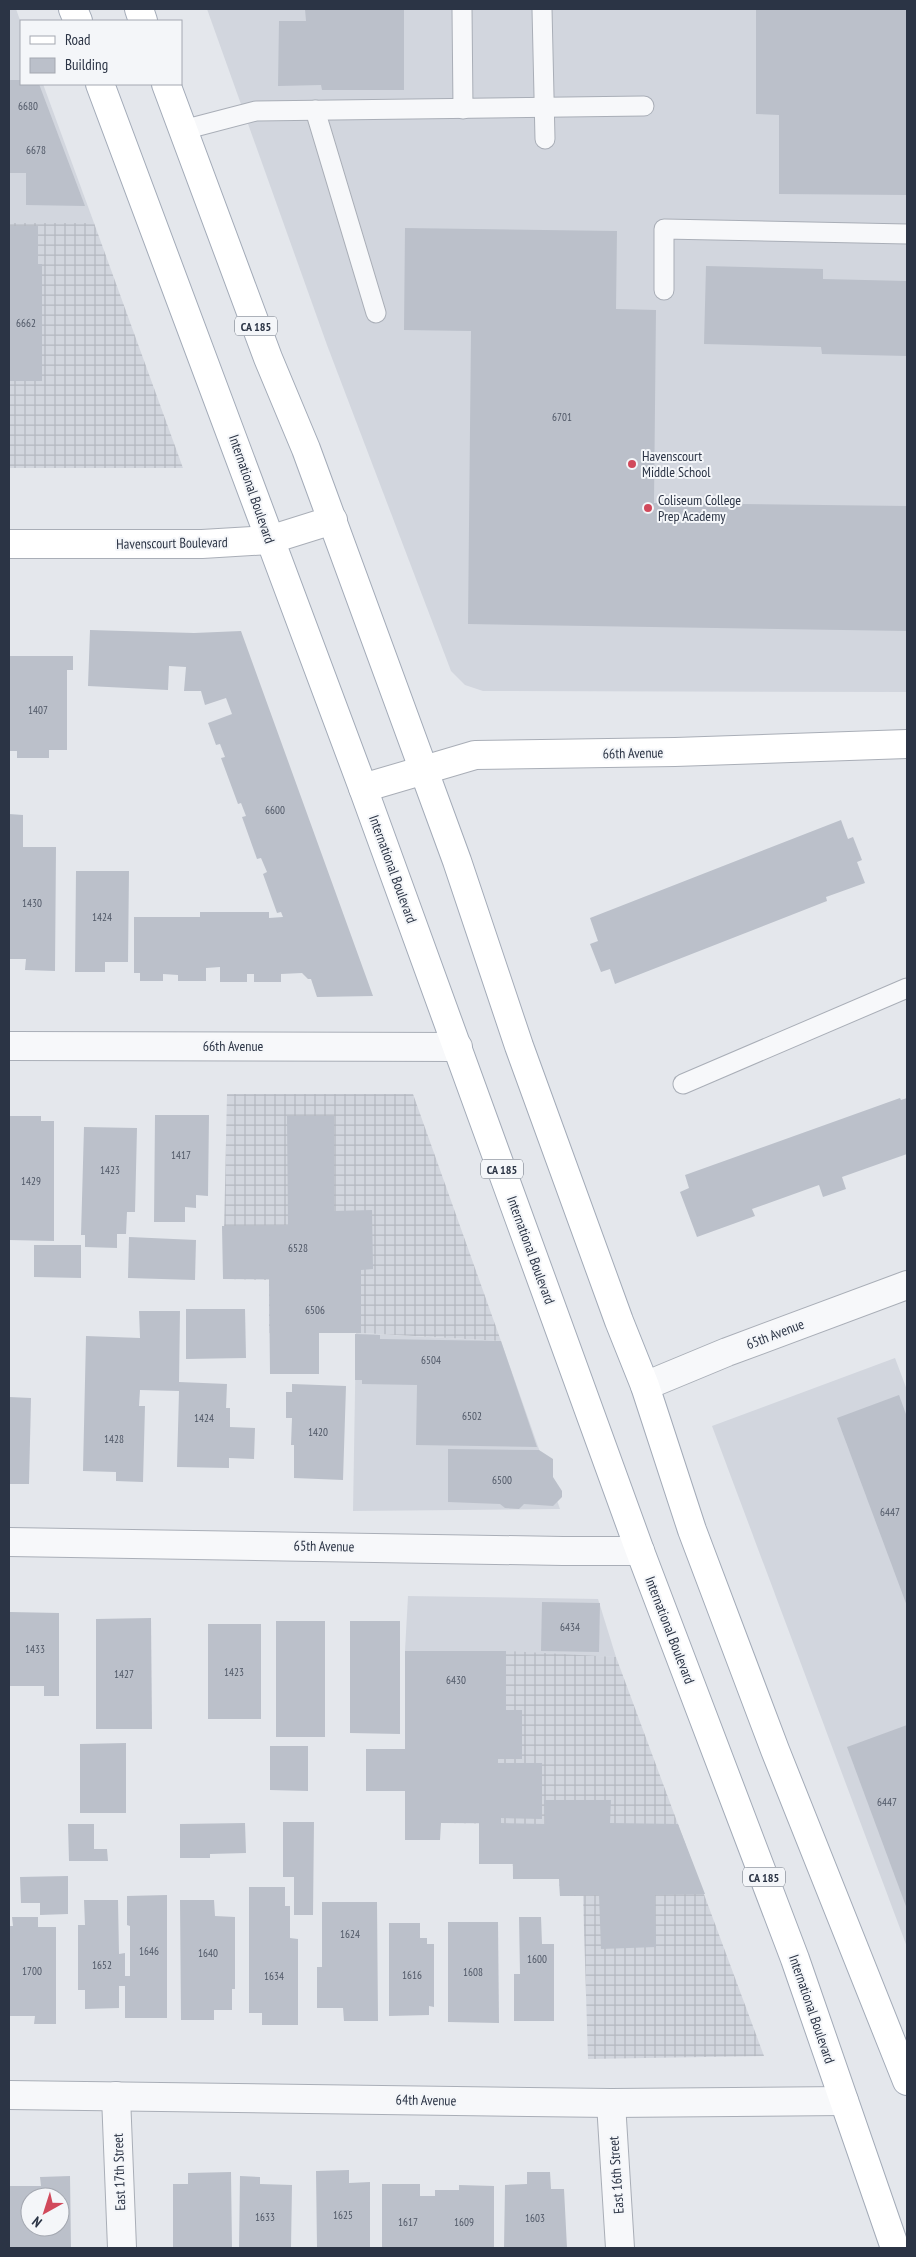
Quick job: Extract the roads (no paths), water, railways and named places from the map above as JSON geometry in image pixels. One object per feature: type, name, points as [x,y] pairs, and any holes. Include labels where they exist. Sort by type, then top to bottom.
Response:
[{"type":"main road","name":"International Boulevard","points":[[100,85],[363,788],[640,1550],[795,1959],[895,2248]]},
{"type":"main road","name":"CA 185","points":[[166,85],[268,358],[306,449],[424,770],[457,861],[519,1046],[615,1312],[644,1386],[692,1530],[772,1741],[907,2081]]},
{"type":"main road","name":"Havenscourt Boulevard","points":[[9,544],[202,544],[269,540],[332,520]]},
{"type":"main road","name":"66th Avenue","points":[[363,788],[475,755],[675,752],[907,744]]},
{"type":"street","name":"66th Avenue","points":[[9,1046],[458,1047]]},
{"type":"street","name":"65th Avenue","points":[[644,1386],[727,1352],[907,1286]]},
{"type":"street","name":"65th Avenue","points":[[9,1542],[563,1551],[640,1550]]},
{"type":"street","name":"64th Avenue","points":[[9,2095],[612,2103],[844,2100]]},
{"type":"street","name":"East 17th Street","points":[[116,2096],[122,2248]]},
{"type":"street","name":"East 16th Street","points":[[612,2103],[620,2248]]},
{"type":"lane","points":[[462,9],[463,108]]},
{"type":"lane","points":[[542,9],[542,108],[545,139]]},
{"type":"lane","points":[[183,130],[256,111],[644,106]]},
{"type":"lane","points":[[315,110],[376,313]]},
{"type":"lane","points":[[664,290],[664,229],[907,234]]},
{"type":"lane","points":[[684,1084],[907,988]]},
{"type":"place","name":"Havenscourt Middle School","points":[[632,464]]},
{"type":"place","name":"Coliseum College Prep Academy","points":[[648,508]]}]
